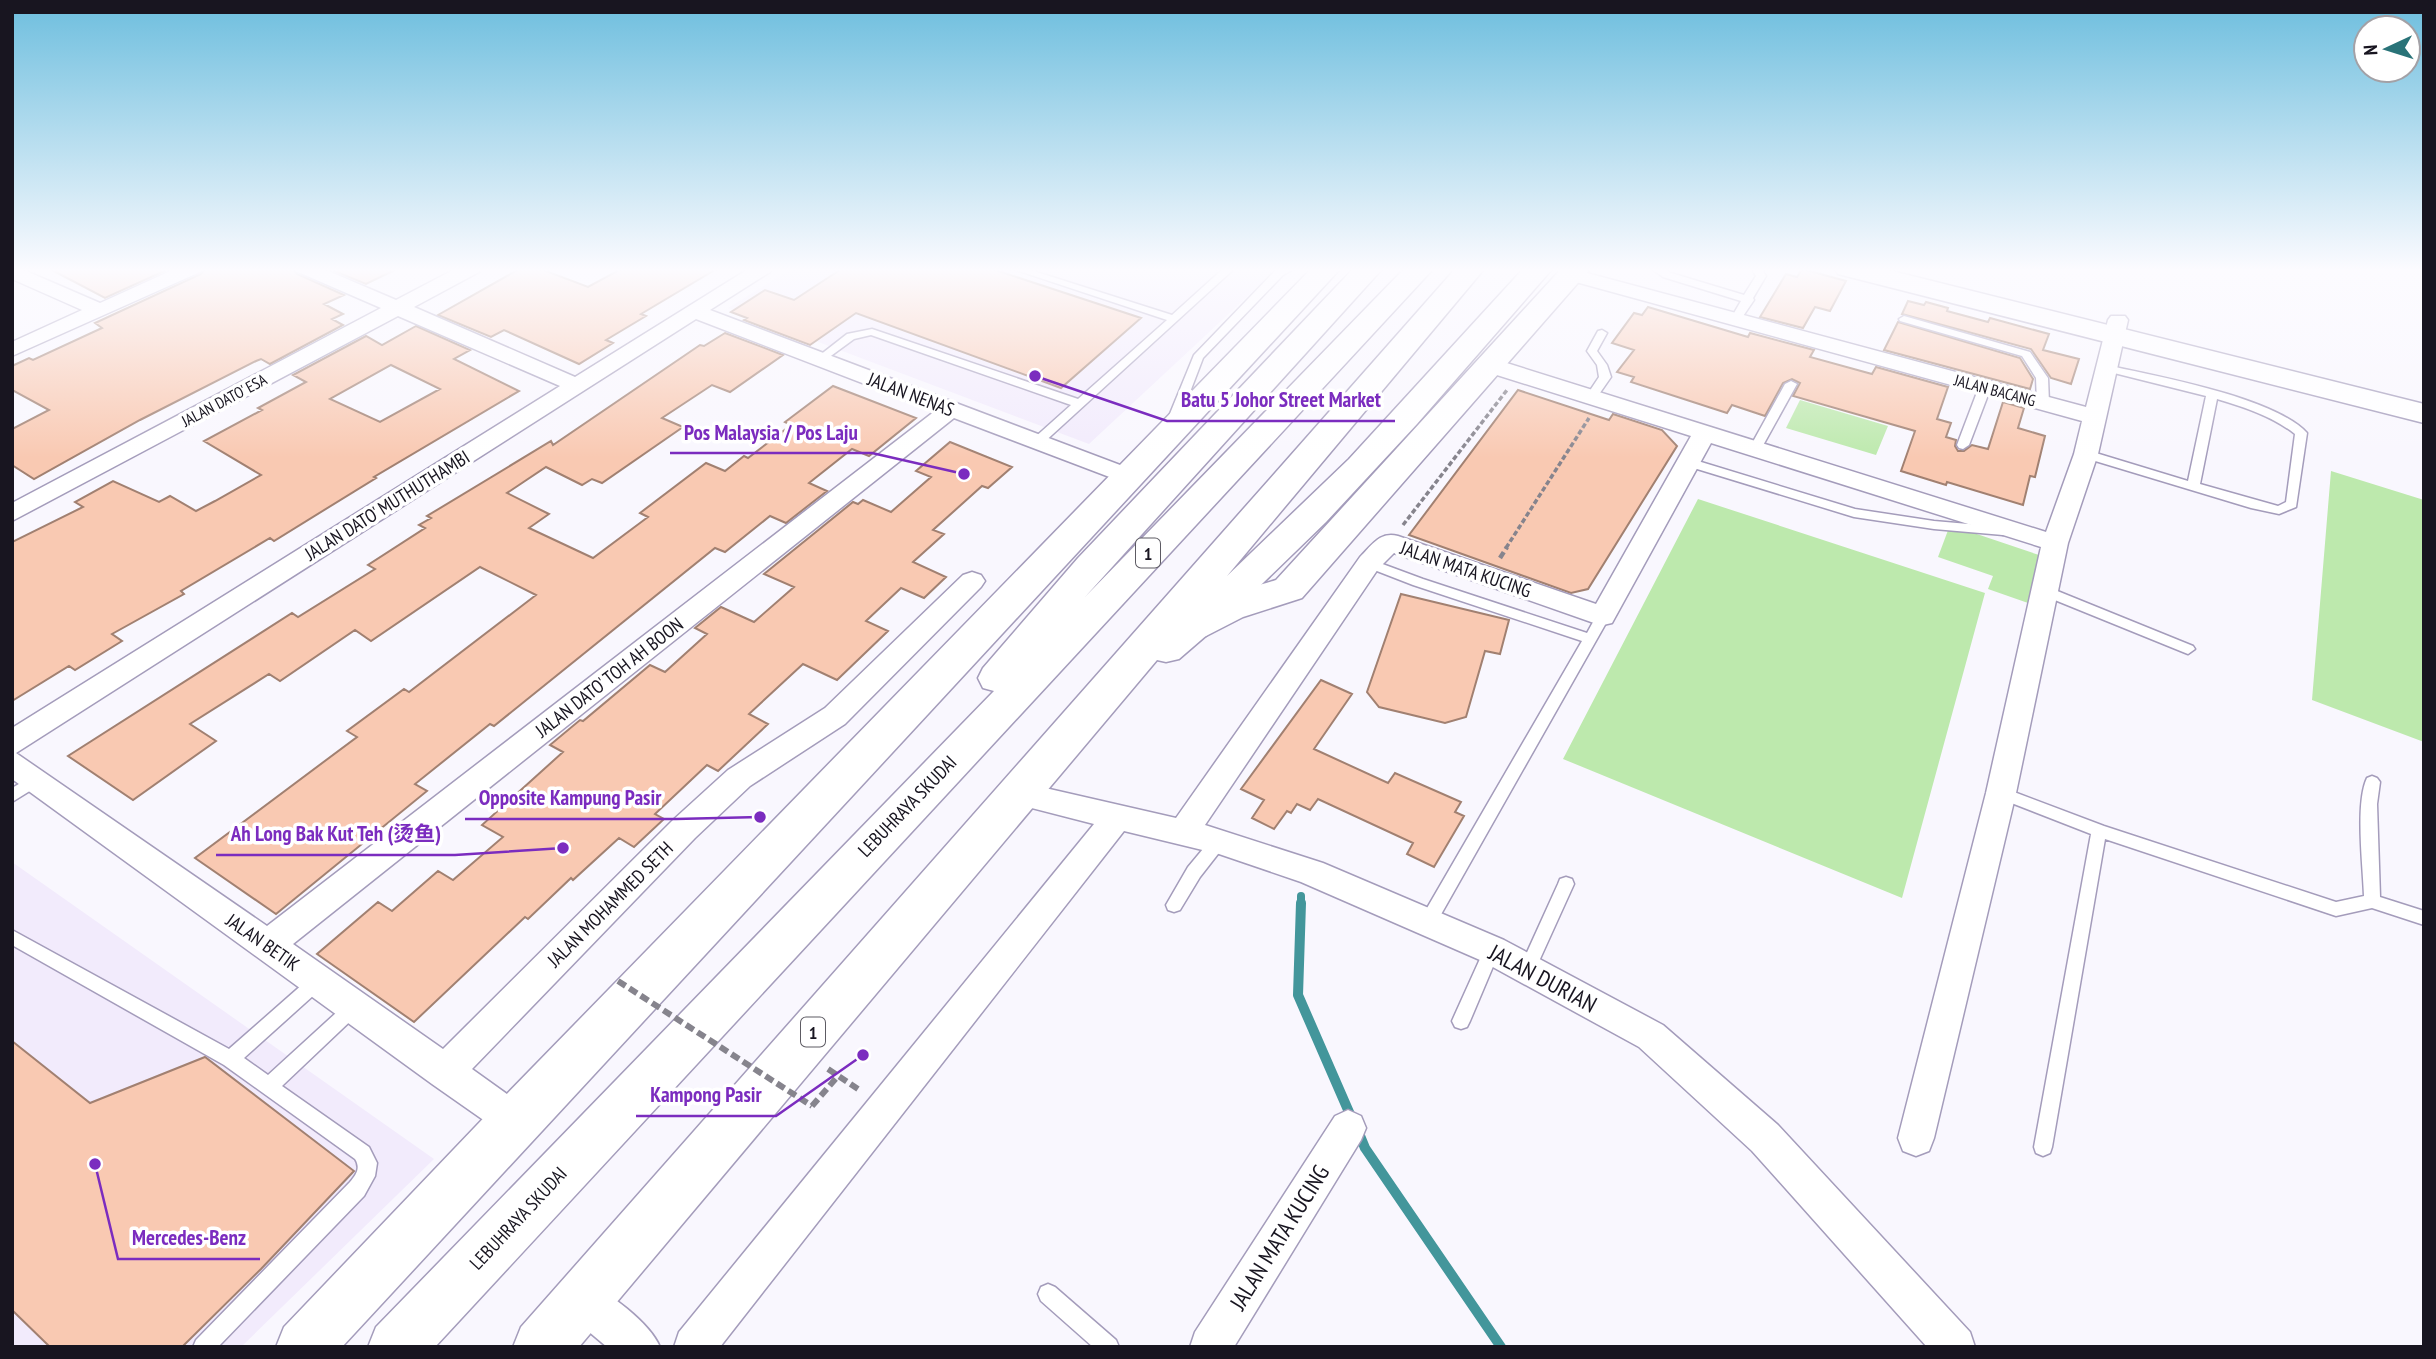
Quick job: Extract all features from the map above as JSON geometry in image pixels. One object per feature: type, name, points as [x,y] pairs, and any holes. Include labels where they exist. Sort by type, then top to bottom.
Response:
[{"type":"main road","points":[[304,1347],[515,1121],[1266,331]]},
{"type":"main road","points":[[876,838],[923,766],[1091,566],[1309,331]]},
{"type":"main road","name":"LEBUHRAYA SKUDAI","points":[[396,1347],[1359,331]]},
{"type":"main road","name":"1","points":[[541,1347],[1416,331]]},
{"type":"main road","points":[[1489,366],[1503,331]]},
{"type":"main road","points":[[1084,715],[1194,627],[1357,469],[1392,431],[1489,366],[1507,331]]},
{"type":"main road","points":[[1194,627],[1230,608],[1289,589],[1520,331]]},
{"type":"main road","points":[[2128,331],[2424,414]]},
{"type":"main road","points":[[2131,331],[2424,398]]},
{"type":"street","points":[[12,350],[52,331]]},
{"type":"street","name":"JALAN DATO' ESA","points":[[12,513],[351,331]]},
{"type":"street","points":[[456,331],[576,385]]},
{"type":"street","name":"JALAN DATO' MUTHUTHAMBI","points":[[12,743],[661,331]]},
{"type":"street","name":"JALAN NENAS","points":[[747,331],[1128,476]]},
{"type":"street","name":"JALAN BACANG","points":[[1778,331],[2095,418]]},
{"type":"street","points":[[1916,1138],[2001,793],[2055,543],[2086,454],[2115,331]]},
{"type":"street","points":[[1489,366],[2055,543]]},
{"type":"street","name":"JALAN DATO' TOH AH BOON","points":[[267,945],[951,409]]},
{"type":"street","points":[[1596,627],[1704,433]]},
{"type":"street","name":"JALAN MATA KUCING","points":[[1183,832],[1369,563],[1390,542],[1488,577],[1596,627]]},
{"type":"street","name":"JALAN MOHAMMED SETH","points":[[445,1072],[684,829],[738,778],[835,716],[972,581]]},
{"type":"street","name":"JALAN BETIK","points":[[20,780],[267,945],[515,1121]]},
{"type":"street","name":"JALAN DURIAN","points":[[1019,794],[1219,841],[1312,872],[1429,920],[1492,950],[1651,1036],[1765,1138],[1955,1347]]},
{"type":"street","points":[[694,1347],[1117,818]]},
{"type":"street","name":"JALAN MATA KUCING","points":[[1210,1347],[1348,1128]]},
{"type":"street","points":[[583,1301],[640,1347]]},
{"type":"lane","points":[[1037,442],[1157,331]]},
{"type":"lane","points":[[1169,433],[1198,357],[1223,331]]},
{"type":"lane","points":[[1948,331],[2026,354],[2042,378],[2043,403]]},
{"type":"lane","points":[[820,359],[851,336],[872,332],[1077,403]]},
{"type":"lane","points":[[1596,399],[1605,377],[1602,365],[1592,351],[1602,333]]},
{"type":"lane","points":[[2086,454],[2279,510],[2292,504],[2301,433],[2293,423],[2276,414],[2212,395],[2106,368]]},
{"type":"lane","points":[[1755,449],[1791,384]]},
{"type":"lane","points":[[1963,445],[1986,387]]},
{"type":"lane","points":[[2193,486],[2212,395]]},
{"type":"lane","points":[[1688,462],[1854,513],[1934,525],[2021,532]]},
{"type":"lane","points":[[1369,563],[1418,582],[1596,627],[1429,920]]},
{"type":"lane","points":[[2045,591],[2188,649]]},
{"type":"lane","points":[[2372,782],[2369,804],[2372,901]]},
{"type":"lane","points":[[2001,793],[2099,831],[2336,909],[2372,901],[2424,918]]},
{"type":"lane","points":[[2043,1147],[2099,831]]},
{"type":"lane","points":[[1174,905],[1194,872],[1219,841]]},
{"type":"lane","points":[[1527,970],[1566,884]]},
{"type":"lane","points":[[12,937],[230,1059],[362,1153],[368,1163],[366,1176],[357,1189],[203,1347]]},
{"type":"lane","points":[[1461,1021],[1492,950]]},
{"type":"lane","points":[[230,1059],[318,981]]},
{"type":"lane","points":[[268,1086],[354,1007]]},
{"type":"lane","points":[[1048,1294],[1109,1347]]},
{"type":"path","points":[[1390,542],[1489,366]]},
{"type":"path","points":[[1488,577],[1596,399]]},
{"type":"path","points":[[618,981],[812,1106],[838,1076]]},
{"type":"path","points":[[798,1050],[886,1107]]},
{"type":"shaded area","points":[[790,331],[1210,331],[1089,444]]},
{"type":"shaded area","points":[[12,862],[434,1159],[241,1347],[12,1347]]},
{"type":"green space","points":[[1800,400],[1888,426],[1876,455],[1786,428]]},
{"type":"green space","points":[[2331,471],[2424,500],[2424,742],[2312,700]]},
{"type":"green space","points":[[1698,499],[1985,593],[1902,898],[1563,759]]},
{"type":"green space","points":[[1950,525],[2039,555],[2028,603],[1988,589],[1993,576],[1938,557]]},
{"type":"building","points":[[95,331],[331,331],[270,364],[261,359],[256,361],[140,420],[34,479],[12,465],[12,429],[49,410],[12,390],[12,366],[29,358],[33,360]]},
{"type":"building","points":[[406,331],[428,331],[470,350],[454,359],[519,391],[374,477],[376,478],[274,541],[270,538],[181,591],[184,594],[112,634],[122,641],[75,670],[69,666],[12,701],[12,542],[83,507],[75,502],[113,481],[159,502],[170,496],[196,511],[261,475],[204,441],[262,410],[258,408],[306,382],[293,375],[366,336],[382,345]],"holes":[[[391,365],[440,389],[380,422],[330,399]]]},
{"type":"building","points":[[478,331],[501,331],[491,337]]},
{"type":"building","points":[[507,331],[620,331],[606,340],[613,343],[579,364]]},
{"type":"building","points":[[774,331],[830,331],[810,345]]},
{"type":"building","points":[[906,331],[1126,331],[1061,388]]},
{"type":"building","points":[[1620,331],[1729,331],[1748,337],[1750,333],[1814,350],[1810,357],[1872,374],[1876,367],[1948,387],[1937,419],[1951,423],[1946,437],[1956,440],[1958,451],[1964,451],[1972,445],[1988,449],[2003,402],[2024,408],[2018,428],[2045,436],[2035,477],[2030,476],[2023,505],[1901,471],[1915,431],[1793,396],[1800,383],[1792,379],[1783,383],[1765,416],[1732,405],[1727,413],[1631,382],[1634,377],[1617,372],[1634,350],[1612,343]]},
{"type":"building","points":[[1893,331],[1930,331],[2020,358],[2033,379],[2030,389],[1884,350]]},
{"type":"building","points":[[1966,331],[2039,331],[2049,334],[2043,350],[2079,359],[2071,384],[2051,378],[2031,349]]},
{"type":"building","points":[[725,333],[783,355],[730,392],[712,385],[662,418],[683,427],[602,483],[592,479],[582,485],[546,467],[507,493],[549,514],[529,528],[593,558],[648,517],[640,513],[706,463],[725,471],[744,456],[748,458],[791,425],[785,422],[833,386],[916,418],[869,456],[852,449],[809,483],[827,491],[786,523],[770,516],[725,552],[715,548],[494,726],[490,724],[415,784],[427,791],[276,914],[195,858],[357,737],[347,731],[404,689],[409,692],[536,595],[480,567],[371,641],[355,630],[280,681],[269,674],[190,724],[216,741],[133,800],[68,756],[292,613],[298,617],[375,569],[368,565],[425,528],[419,525],[431,518],[427,516],[551,441],[553,445],[700,345],[704,346]]},
{"type":"building","points":[[1518,390],[1609,420],[1613,414],[1662,430],[1677,446],[1588,589],[1571,593],[1409,535]]},
{"type":"building","points":[[950,442],[1012,467],[988,488],[982,486],[933,530],[944,534],[913,562],[946,577],[924,598],[901,588],[866,621],[888,631],[837,680],[803,664],[749,714],[768,724],[718,771],[707,765],[655,814],[664,819],[634,847],[619,838],[528,919],[525,917],[414,1022],[317,954],[378,902],[392,911],[438,871],[453,880],[503,837],[482,825],[563,752],[550,745],[650,665],[665,672],[707,634],[695,628],[721,607],[754,622],[794,587],[764,574],[853,502],[858,504],[863,500],[891,512],[931,477],[916,471]]},
{"type":"building","points":[[1401,594],[1509,620],[1500,654],[1485,651],[1466,717],[1445,723],[1379,707],[1367,692]]},
{"type":"building","points":[[1321,680],[1352,694],[1314,749],[1388,783],[1395,773],[1461,802],[1455,812],[1464,816],[1434,867],[1407,854],[1413,843],[1318,799],[1310,810],[1297,804],[1291,813],[1287,811],[1274,829],[1252,818],[1264,800],[1241,789]]},
{"type":"building","points":[[12,1041],[90,1103],[205,1057],[354,1171],[182,1347],[50,1347],[12,1310]]},
{"type":"waterway","points":[[1301,896],[1301,903]]},
{"type":"waterway","points":[[1301,903],[1298,995],[1352,1119]]},
{"type":"waterway","points":[[1358,1131],[1365,1148],[1501,1347]]},
{"type":"place","name":"Batu 5 Johor Street Market","points":[[1035,376]]},
{"type":"place","name":"Pos Malaysia / Pos Laju","points":[[964,474]]},
{"type":"place","name":"Opposite Kampung Pasir","points":[[760,817]]},
{"type":"place","name":"Ah Long Bak Kut Teh (烫鱼)","points":[[563,848]]},
{"type":"place","name":"Kampong Pasir","points":[[863,1055]]},
{"type":"place","name":"Mercedes-Benz","points":[[95,1164]]}]
